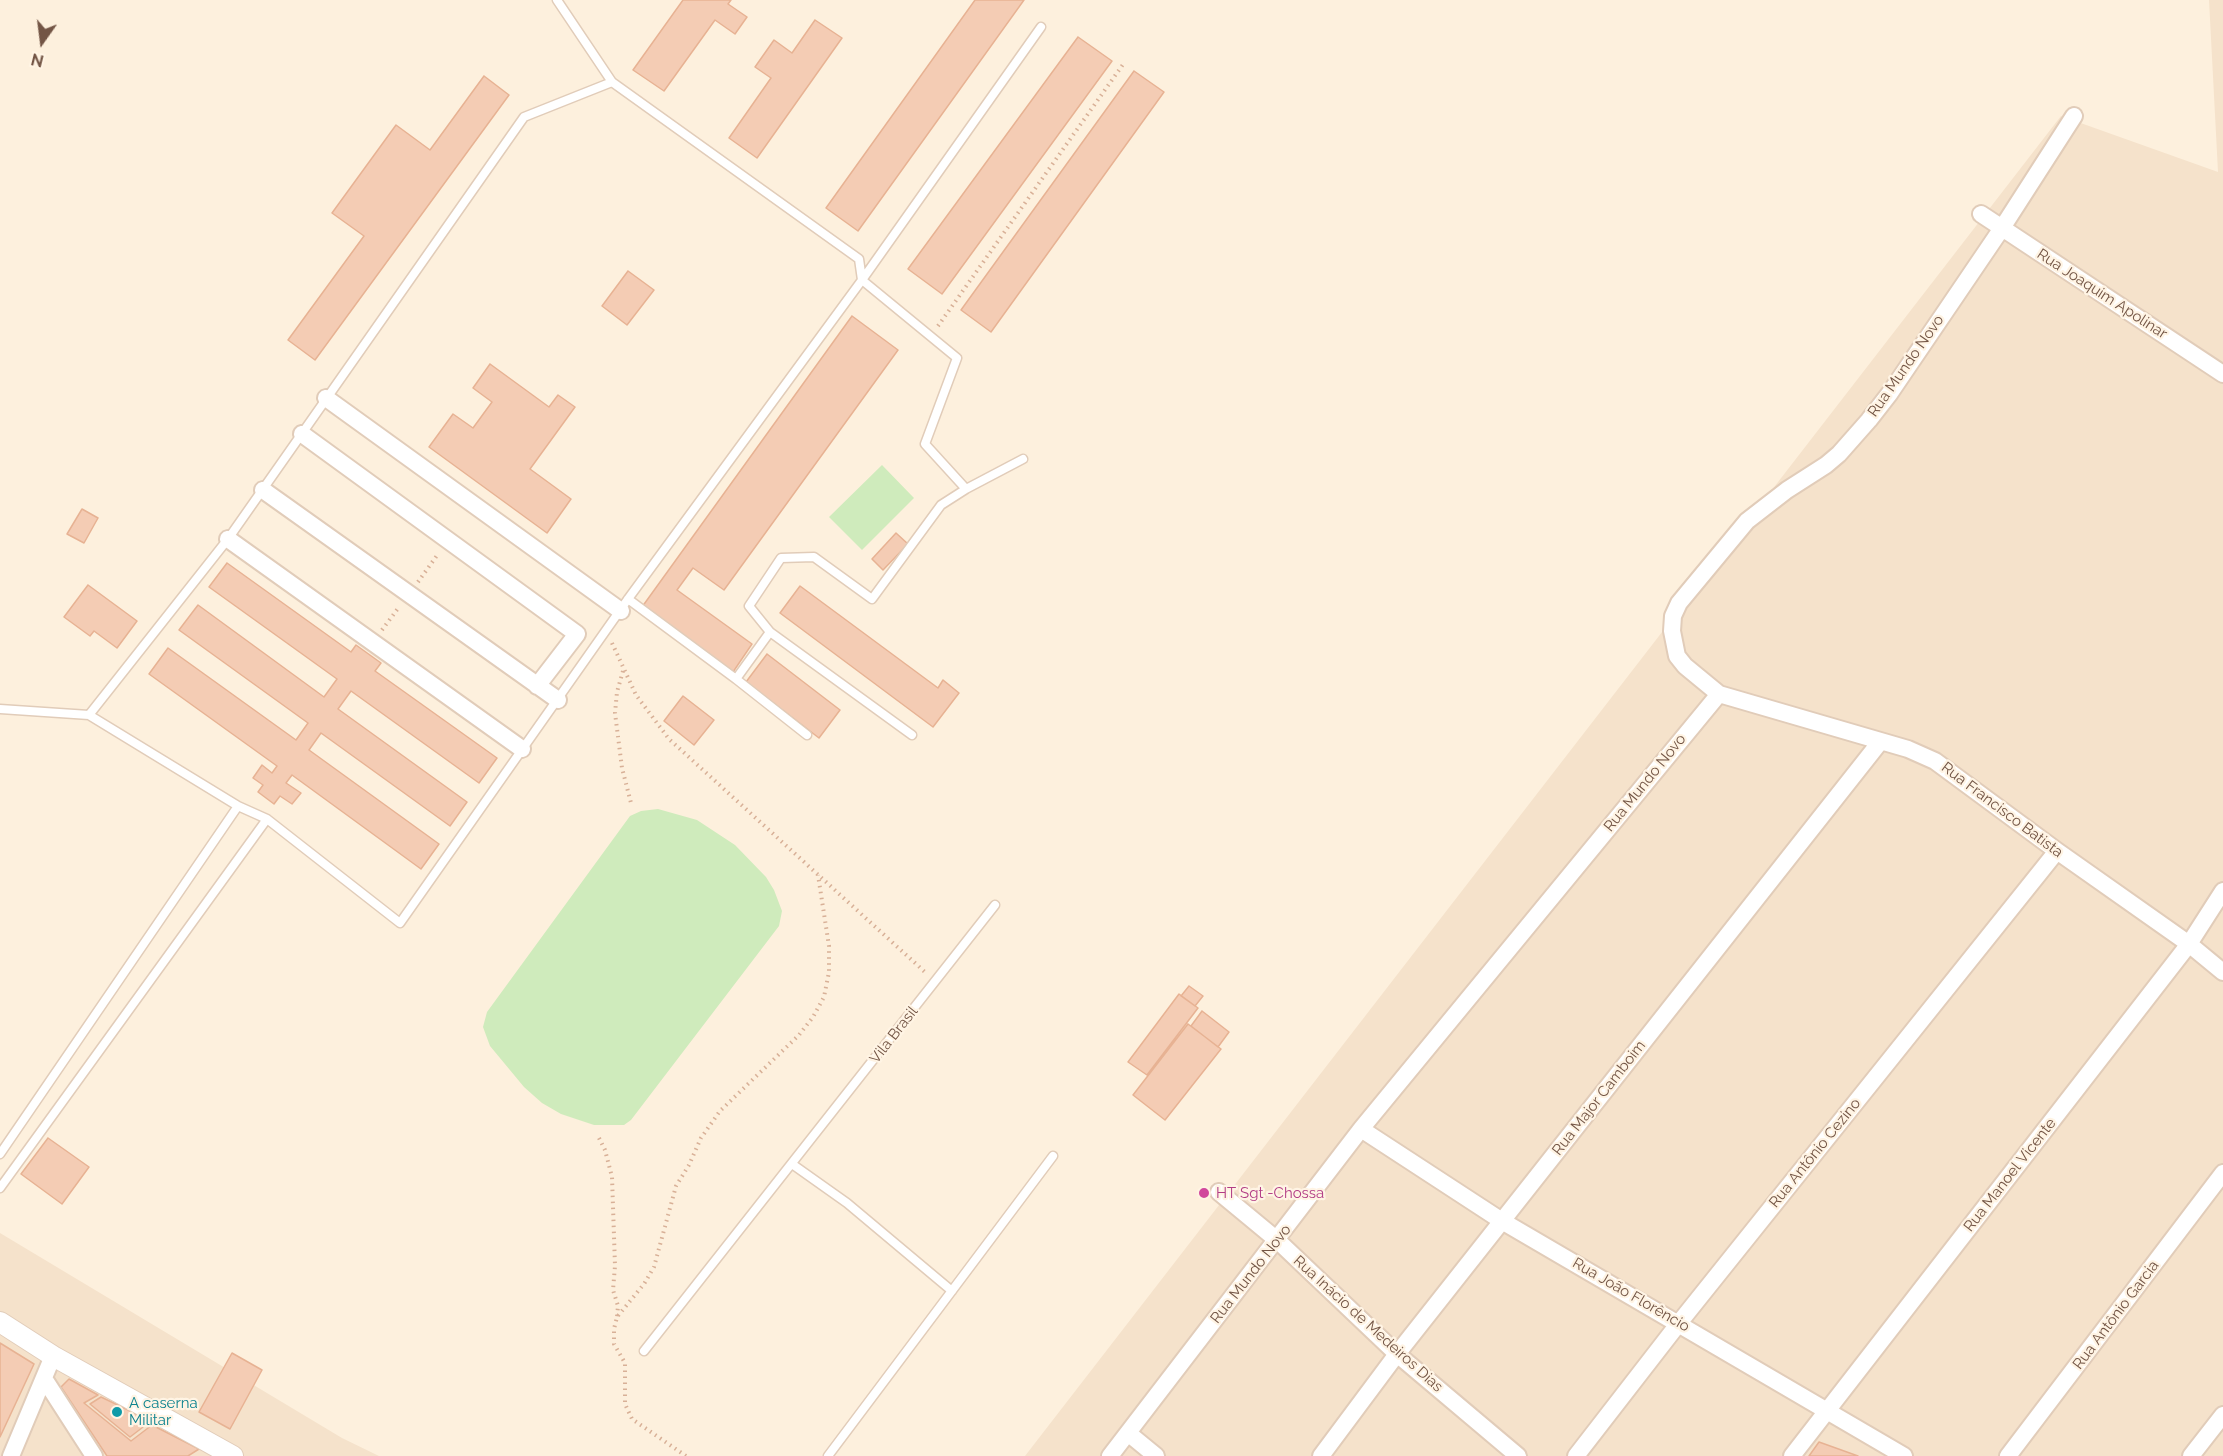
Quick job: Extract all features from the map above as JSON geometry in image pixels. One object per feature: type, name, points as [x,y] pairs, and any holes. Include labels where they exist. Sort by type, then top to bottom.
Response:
[{"type":"street","name":"Rua Mundo Novo","points":[[1110,1456],[1361,1129],[1719,694],[1684,666],[1677,656],[1672,631],[1673,616],[1679,603],[1747,521],[1787,490],[1827,465],[1869,420],[1890,393],[2002,228],[2074,116]]},
{"type":"street","name":"Rua Joaquim Apolinar","points":[[1981,214],[2223,374]]},
{"type":"street","points":[[326,398],[624,605]]},
{"type":"street","points":[[302,434],[577,634],[537,686]]},
{"type":"street","points":[[263,490],[558,700]]},
{"type":"street","points":[[228,539],[522,749]]},
{"type":"street","name":"Rua Francisco Batista","points":[[1719,694],[1908,749],[1935,761],[2189,944],[2223,972]]},
{"type":"street","name":"Rua Major Camboim","points":[[1321,1456],[1397,1354],[1880,742]]},
{"type":"street","name":"Rua Antônio Cezino","points":[[1576,1456],[1679,1323],[2057,851]]},
{"type":"street","name":"Rua Manoel Vicente","points":[[1792,1456],[2189,944],[2223,891]]},
{"type":"street","name":"Rua João Florêncio","points":[[1361,1129],[1502,1221],[1904,1456]]},
{"type":"street","name":"Rua Antônio Garcia","points":[[2008,1456],[2223,1173]]},
{"type":"street","name":"Rua Inácio de Medeiros Dias","points":[[1219,1192],[1277,1240],[1397,1354],[1518,1456]]},
{"type":"street","points":[[0,1322],[53,1356],[233,1456]]},
{"type":"street","points":[[11,1456],[45,1380],[53,1356]]},
{"type":"street","points":[[45,1380],[94,1456]]},
{"type":"street","points":[[2191,1456],[2223,1415]]},
{"type":"street","points":[[1128,1433],[1156,1456]]},
{"type":"lane","points":[[557,0],[612,82],[859,259],[862,280],[957,358],[925,444],[966,489]]},
{"type":"lane","points":[[0,709],[89,715],[238,806],[267,819],[400,923],[624,605],[862,280],[1041,27]]},
{"type":"lane","points":[[89,715],[228,539],[524,117],[612,82]]},
{"type":"lane","points":[[912,735],[770,632],[749,606],[781,558],[814,557],[872,599],[941,505],[1023,459]]},
{"type":"lane","points":[[624,605],[736,679],[807,735]]},
{"type":"lane","points":[[736,679],[770,632]]},
{"type":"lane","points":[[0,1154],[238,806]]},
{"type":"lane","points":[[0,1188],[267,819]]},
{"type":"lane","name":"Vila Brasil","points":[[644,1351],[995,905]]},
{"type":"lane","points":[[828,1456],[1053,1156]]},
{"type":"lane","points":[[792,1164],[847,1203],[952,1291]]},
{"type":"path","points":[[931,337],[1124,63]]},
{"type":"path","points":[[373,642],[448,541]]},
{"type":"path","points":[[606,631],[636,695],[669,739],[935,982]]},
{"type":"path","points":[[624,670],[617,692],[615,713],[622,768],[631,803]]},
{"type":"path","points":[[617,1317],[645,1284],[654,1267],[676,1186],[689,1166],[701,1138],[720,1111],[799,1035],[813,1017],[824,997],[829,972],[829,946],[818,875]]},
{"type":"path","points":[[599,1138],[605,1150],[612,1177],[615,1257],[613,1290],[618,1306],[614,1344],[626,1363],[625,1404],[632,1419],[686,1456]]},
{"type":"shaded area","points":[[2209,0],[2223,0],[2223,1456],[1025,1456],[2061,116],[2218,172]]},
{"type":"shaded area","points":[[0,1233],[342,1438],[379,1456],[0,1456]]},
{"type":"green space","points":[[882,465],[914,498],[862,550],[829,517]]},
{"type":"green space","points":[[658,809],[697,820],[735,845],[766,877],[774,890],[782,911],[779,926],[631,1120],[624,1125],[594,1125],[561,1114],[542,1103],[524,1087],[490,1046],[483,1027],[487,1012],[630,816],[641,811]]},
{"type":"building","points":[[683,0],[731,0],[728,4],[747,17],[735,34],[715,20],[664,91],[633,70]]},
{"type":"building","points":[[975,0],[1024,0],[858,231],[826,208]]},
{"type":"building","points":[[815,20],[842,38],[757,158],[729,138],[771,78],[755,67],[774,40],[792,53]]},
{"type":"building","points":[[1078,37],[1112,61],[942,294],[908,269]]},
{"type":"building","points":[[1134,71],[1164,92],[991,332],[961,310]]},
{"type":"building","points":[[484,76],[509,95],[315,360],[288,340],[364,236],[332,213],[396,125],[430,150]]},
{"type":"building","points":[[628,271],[654,290],[627,325],[602,306]]},
{"type":"building","points":[[852,316],[898,350],[724,590],[693,568],[677,590],[752,644],[733,672],[642,607]]},
{"type":"building","points":[[490,364],[549,407],[558,395],[575,407],[530,469],[571,499],[547,533],[429,447],[453,414],[473,428],[492,402],[473,388]]},
{"type":"building","points":[[82,509],[98,518],[84,543],[67,534]]},
{"type":"building","points":[[896,533],[908,544],[883,570],[872,559]]},
{"type":"building","points":[[227,563],[351,652],[356,645],[381,663],[375,671],[497,758],[479,783],[351,691],[338,709],[467,802],[450,826],[321,733],[309,750],[439,844],[421,869],[292,775],[286,783],[301,793],[292,804],[280,796],[274,804],[258,792],[263,785],[253,778],[262,765],[272,773],[277,766],[149,674],[168,648],[296,740],[308,723],[179,630],[198,605],[324,697],[337,679],[209,587]]},
{"type":"building","points":[[88,585],[137,621],[117,648],[94,631],[90,636],[64,617]]},
{"type":"building","points":[[800,586],[938,688],[943,680],[959,693],[933,727],[780,613]]},
{"type":"building","points":[[767,654],[840,710],[819,738],[746,682]]},
{"type":"building","points":[[683,696],[714,720],[694,745],[664,721]]},
{"type":"building","points":[[1189,986],[1203,996],[1195,1006],[1181,996]]},
{"type":"building","points":[[1179,994],[1198,1008],[1147,1075],[1128,1062]]},
{"type":"building","points":[[1202,1011],[1229,1032],[1218,1047],[1191,1026]]},
{"type":"building","points":[[1188,1024],[1221,1049],[1165,1120],[1133,1095]]},
{"type":"building","points":[[48,1138],[89,1167],[62,1204],[21,1174]]},
{"type":"building","points":[[0,1343],[34,1364],[0,1437]]},
{"type":"building","points":[[232,1353],[262,1370],[230,1429],[199,1412]]},
{"type":"building","points":[[69,1379],[98,1395],[84,1403],[131,1441],[152,1425],[199,1449],[188,1456],[107,1456],[61,1387]]},
{"type":"building","name":"A caserna Militar","points":[[101,1397],[151,1421],[130,1437],[90,1404]]},
{"type":"building","points":[[1819,1442],[1858,1456],[1809,1456]]},
{"type":"place","name":"HT Sgt -Chossa","points":[[1204,1193]]},
{"type":"place","name":"A caserna Militar","points":[[117,1412]]}]
